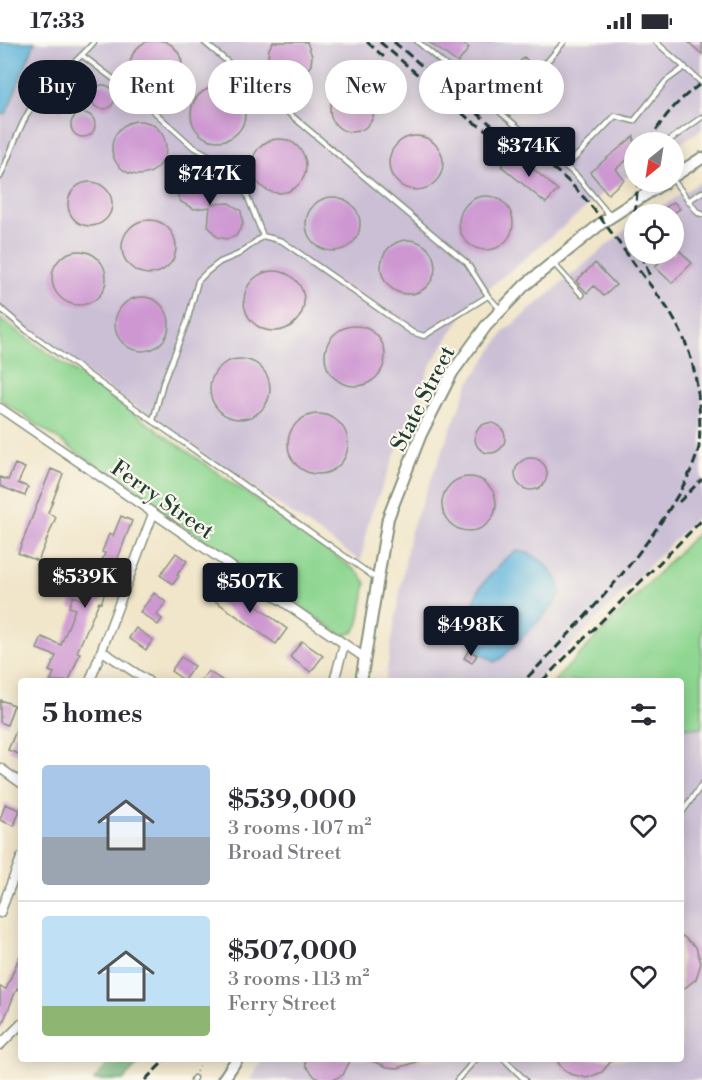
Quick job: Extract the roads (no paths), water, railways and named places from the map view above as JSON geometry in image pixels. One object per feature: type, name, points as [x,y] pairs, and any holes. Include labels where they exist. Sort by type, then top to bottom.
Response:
[{"type":"street","points":[[684,170],[702,158]]},
{"type":"street","name":"State Street","points":[[362,678],[388,518],[421,434],[452,373],[486,326],[525,285],[611,217],[650,192]]},
{"type":"street","name":"Ferry Street","points":[[0,408],[365,658]]},
{"type":"street","points":[[91,678],[153,514]]},
{"type":"street","points":[[335,678],[344,645]]},
{"type":"street","points":[[102,651],[143,678]]},
{"type":"street","points":[[0,768],[18,781]]},
{"type":"street","points":[[0,913],[18,866]]},
{"type":"street","points":[[0,1044],[18,1027]]},
{"type":"street","points":[[223,1080],[235,1062]]},
{"type":"lane","points":[[0,177],[21,129],[38,98],[83,56],[94,42]]},
{"type":"lane","points":[[204,42],[468,263],[488,296],[501,310]]},
{"type":"lane","points":[[418,42],[439,60]]},
{"type":"lane","points":[[548,60],[564,42]]},
{"type":"lane","points":[[656,42],[702,82]]},
{"type":"lane","points":[[83,56],[140,99],[192,146],[235,172],[243,185],[263,236]]},
{"type":"lane","points":[[566,167],[615,116],[634,121],[666,81],[685,68]]},
{"type":"lane","points":[[502,114],[576,175],[611,217]]},
{"type":"lane","points":[[681,132],[702,117]]},
{"type":"lane","points":[[684,192],[688,201],[698,213],[702,214]]},
{"type":"lane","points":[[688,201],[702,192]]},
{"type":"lane","points":[[263,236],[282,241],[412,332],[424,336],[488,296]]},
{"type":"lane","points":[[153,421],[163,383],[187,322],[198,281],[220,262],[239,254],[263,236]]},
{"type":"lane","points":[[552,262],[582,295]]},
{"type":"lane","points":[[0,308],[26,330],[378,579]]},
{"type":"lane","points":[[684,810],[702,784]]},
{"type":"lane","points":[[457,1080],[473,1062]]},
{"type":"lane","points":[[507,1062],[525,1080]]},
{"type":"water","points":[[0,42],[35,42],[28,60],[18,60],[18,84],[6,114],[0,114]]},
{"type":"water","points":[[517,551],[532,555],[546,565],[556,578],[561,593],[550,609],[503,657],[494,662],[473,648],[471,627],[474,604],[484,582],[506,558]]},
{"type":"railway","points":[[367,42],[385,58]]},
{"type":"railway","points":[[380,42],[470,120],[491,133]]},
{"type":"railway","points":[[394,42],[491,124],[558,172],[582,195],[667,308],[684,339],[694,368],[699,400],[699,447],[685,483],[665,516],[633,560],[598,602],[527,678]]},
{"type":"railway","points":[[656,132],[672,109],[702,83]]},
{"type":"railway","points":[[636,204],[637,192]]},
{"type":"railway","points":[[645,264],[651,279]]},
{"type":"railway","points":[[679,502],[702,479]]},
{"type":"railway","points":[[545,678],[702,520]]},
{"type":"railway","points":[[145,1080],[163,1062]]}]
